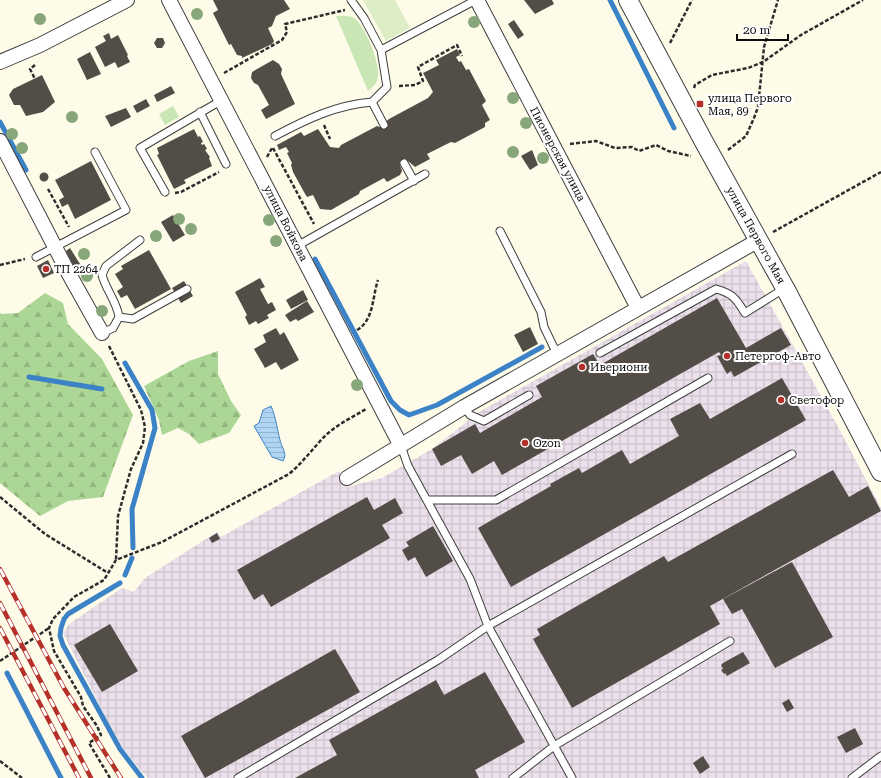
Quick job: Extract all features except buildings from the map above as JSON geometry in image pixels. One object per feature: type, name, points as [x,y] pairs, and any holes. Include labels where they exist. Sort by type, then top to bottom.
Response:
[{"type":"street","points":[[0,62],[40,45],[127,0]]},
{"type":"street","name":"улица Войкова","points":[[169,0],[212,80],[401,446]]},
{"type":"street","name":"Пионерская улица","points":[[476,0],[638,308]]},
{"type":"street","name":"улица Первого Мая","points":[[628,0],[785,288],[881,472]]},
{"type":"street","points":[[0,141],[102,333]]},
{"type":"street","points":[[347,478],[464,407],[759,240]]},
{"type":"lane","points":[[275,136],[322,112],[353,104],[372,102],[387,87],[381,50],[351,0]]},
{"type":"lane","points":[[381,50],[476,0]]},
{"type":"lane","points":[[165,192],[140,148],[222,100]]},
{"type":"lane","points":[[372,102],[384,125]]},
{"type":"lane","points":[[200,112],[226,164]]},
{"type":"lane","points":[[36,257],[56,248],[126,210],[95,152]]},
{"type":"lane","points":[[404,163],[414,181]]},
{"type":"lane","points":[[297,246],[425,174]]},
{"type":"lane","points":[[500,231],[540,312],[544,327],[557,354]]},
{"type":"lane","points":[[102,333],[113,328],[119,317],[118,310],[106,287],[102,275],[106,266],[140,240]]},
{"type":"lane","points":[[600,353],[716,289],[729,293],[735,298],[745,314],[785,288]]},
{"type":"lane","points":[[119,317],[133,319],[187,289]]},
{"type":"lane","points":[[427,500],[496,500],[708,378]]},
{"type":"lane","points":[[464,407],[470,415],[484,421],[529,395]]},
{"type":"lane","points":[[401,446],[408,466],[470,579],[488,626],[572,778]]},
{"type":"lane","points":[[238,778],[438,660],[488,626],[792,454]]},
{"type":"lane","points":[[513,778],[554,746],[730,641]]},
{"type":"lane","points":[[852,778],[881,756]]},
{"type":"path","points":[[658,56],[669,45],[692,0]]},
{"type":"path","points":[[553,145],[589,140],[615,148],[632,148],[639,151],[656,145],[679,155],[713,158],[725,152],[746,136],[758,106],[764,47],[778,0]]},
{"type":"path","points":[[693,93],[695,85],[712,75],[748,68],[763,62],[801,35],[863,0]]},
{"type":"path","points":[[212,80],[282,40],[287,32],[285,24],[339,10],[358,11]]},
{"type":"path","points":[[387,87],[415,85],[423,81],[418,67],[457,45],[462,56]]},
{"type":"path","points":[[30,69],[35,78]]},
{"type":"path","points":[[275,136],[272,148],[319,234]]},
{"type":"path","points":[[165,192],[172,194],[181,192],[216,174],[226,164]]},
{"type":"path","points":[[759,240],[881,172]]},
{"type":"path","points":[[48,189],[70,230]]},
{"type":"path","points":[[0,265],[36,257]]},
{"type":"path","points":[[356,331],[367,322],[378,280]]},
{"type":"path","points":[[0,661],[49,628],[53,619],[62,607],[74,597],[104,580],[116,560],[118,516],[131,469],[143,443],[145,427],[141,410],[102,333]]},
{"type":"path","points":[[116,560],[162,542],[289,474],[303,462],[322,439],[332,430],[379,402]]},
{"type":"path","points":[[0,497],[45,534],[108,572]]},
{"type":"path","points":[[49,628],[54,650],[81,697],[83,706],[97,726],[100,735],[89,743],[110,778]]},
{"type":"path","points":[[0,761],[22,778]]},
{"type":"shaded area","points":[[746,261],[881,508],[881,778],[148,778],[141,771],[123,748],[107,720],[63,633],[69,624],[122,588],[134,592],[145,578],[217,532],[221,537],[339,471],[347,487],[382,478],[432,449],[479,412]]},
{"type":"green space","points":[[363,0],[395,0],[410,28],[386,41]]},
{"type":"green space","points":[[336,16],[347,16],[354,18],[363,28],[371,45],[377,62],[378,76],[375,85],[368,91]]},
{"type":"green space","points":[[173,106],[179,117],[165,125],[159,114]]},
{"type":"green space","points":[[45,293],[63,303],[68,324],[102,359],[133,415],[103,497],[68,501],[40,516],[0,483],[0,312],[1,314],[18,313]]},
{"type":"green space","points":[[218,351],[218,374],[231,401],[241,415],[229,433],[199,444],[189,434],[178,428],[162,435],[159,420],[144,386],[189,361]]},
{"type":"water","points":[[271,406],[285,453],[283,461],[272,457],[254,426],[259,423],[263,410]]},
{"type":"waterway","points":[[610,0],[674,128]]},
{"type":"waterway","points":[[0,122],[26,170]]},
{"type":"waterway","points":[[315,259],[391,401],[400,410],[409,415],[437,405],[542,347]]},
{"type":"waterway","points":[[125,363],[152,410],[155,428],[132,509],[133,548]]},
{"type":"waterway","points":[[29,377],[102,389]]},
{"type":"waterway","points":[[125,575],[132,558]]},
{"type":"waterway","points":[[120,583],[68,614],[64,619],[60,636],[63,645],[120,749],[142,778]]},
{"type":"waterway","points":[[7,673],[61,778]]},
{"type":"railway","points":[[0,569],[64,688],[121,778]]},
{"type":"railway","points":[[0,603],[91,778]]},
{"type":"railway","points":[[0,628],[79,778]]},
{"type":"place","name":"улица Первого Мая, 89","points":[[700,104]]},
{"type":"place","name":"ТП 2264","points":[[46,269]]},
{"type":"place","name":"Петергоф-Авто","points":[[727,356]]},
{"type":"place","name":"Ивериони","points":[[582,367]]},
{"type":"place","name":"Светофор","points":[[781,400]]},
{"type":"place","name":"Ozon","points":[[525,443]]}]
